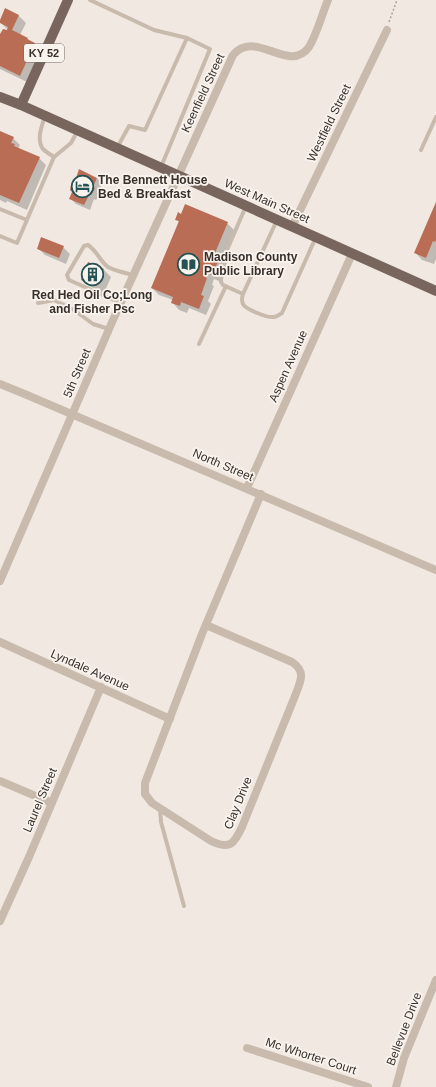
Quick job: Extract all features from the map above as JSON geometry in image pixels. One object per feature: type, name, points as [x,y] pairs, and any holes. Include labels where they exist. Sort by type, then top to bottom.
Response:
[{"type":"main road","name":"KY 52","points":[[21,105],[68,0]]},
{"type":"main road","name":"West Main Street","points":[[0,97],[78,130],[436,291]]},
{"type":"street","name":"Keenfield Street","points":[[179,176],[233,55],[238,50],[248,46],[256,46],[289,57],[303,53],[309,47],[328,0]]},
{"type":"street","name":"Westfield Street","points":[[292,227],[386,30]]},
{"type":"street","name":"5th Street","points":[[0,581],[120,303],[179,176]]},
{"type":"street","name":"Aspen Avenue","points":[[247,488],[352,254]]},
{"type":"street","name":"North Street","points":[[0,384],[27,394],[72,415],[247,488],[436,570]]},
{"type":"street","name":"Clay Drive","points":[[206,625],[292,662],[300,668],[301,679],[236,840],[226,846],[219,845],[202,836],[152,804],[144,791],[150,769],[206,625],[261,494]]},
{"type":"street","name":"Lyndale Avenue","points":[[0,642],[170,719]]},
{"type":"street","name":"Laurel Street","points":[[0,921],[101,688]]},
{"type":"street","points":[[0,781],[52,803]]},
{"type":"street","name":"Bellevue Drive","points":[[396,1087],[404,1058],[433,996],[436,980]]},
{"type":"street","name":"Mc Whorter Court","points":[[247,1048],[368,1087]]},
{"type":"lane","points":[[90,0],[154,30],[187,38],[210,49],[160,168]]},
{"type":"lane","points":[[117,148],[129,126],[146,130],[187,38]]},
{"type":"lane","points":[[45,116],[40,134],[41,142],[43,148],[54,157]]},
{"type":"lane","points":[[421,150],[436,117]]},
{"type":"lane","points":[[0,236],[17,242],[54,157],[71,143],[78,130]]},
{"type":"lane","points":[[243,294],[226,286],[221,282],[221,279],[227,250],[246,206]]},
{"type":"lane","points":[[0,209],[27,220]]},
{"type":"lane","points":[[277,220],[243,294],[243,305],[248,309],[274,318],[282,313],[316,237]]},
{"type":"lane","points":[[120,303],[69,280],[67,276],[84,246],[88,245],[94,249],[109,267],[133,275]]},
{"type":"lane","points":[[199,344],[226,286]]},
{"type":"lane","points":[[38,303],[54,300],[74,310],[93,324],[109,329]]},
{"type":"lane","points":[[160,809],[161,822],[184,906]]},
{"type":"path","points":[[386,30],[397,0]]},
{"type":"building","points":[[5,8],[19,15],[12,30],[35,43],[20,76],[0,66],[0,34],[3,29],[7,30],[8,27],[0,23]]},
{"type":"building","points":[[0,131],[14,137],[11,143],[15,144],[14,146],[40,157],[19,203],[0,195]]},
{"type":"building","name":"The Bennett House Bed & Breakfast","points":[[79,169],[97,178],[93,187],[95,188],[91,195],[89,195],[84,205],[69,199],[72,192],[70,190],[71,185],[74,184]]},
{"type":"building","points":[[436,202],[436,240],[435,242],[433,241],[426,258],[414,253]]},
{"type":"building","name":"Madison County Public Library","points":[[185,204],[228,222],[215,253],[221,255],[212,275],[207,273],[205,277],[207,278],[201,295],[204,296],[199,309],[181,302],[180,306],[171,303],[173,297],[151,288],[179,221],[175,220],[178,212],[181,214]]},
{"type":"building","points":[[41,237],[64,246],[59,258],[37,249]]},
{"type":"building","name":"Red Hed Oil Co;Long and Fisher Psc","points":[[88,262],[104,269],[97,286],[81,280]]},
{"type":"place","name":"The Bennett House Bed & Breakfast","points":[[82,187]]},
{"type":"place","name":"Madison County Public Library","points":[[189,264]]},
{"type":"place","name":"Red Hed Oil Co;Long and Fisher Psc","points":[[92,274]]}]
